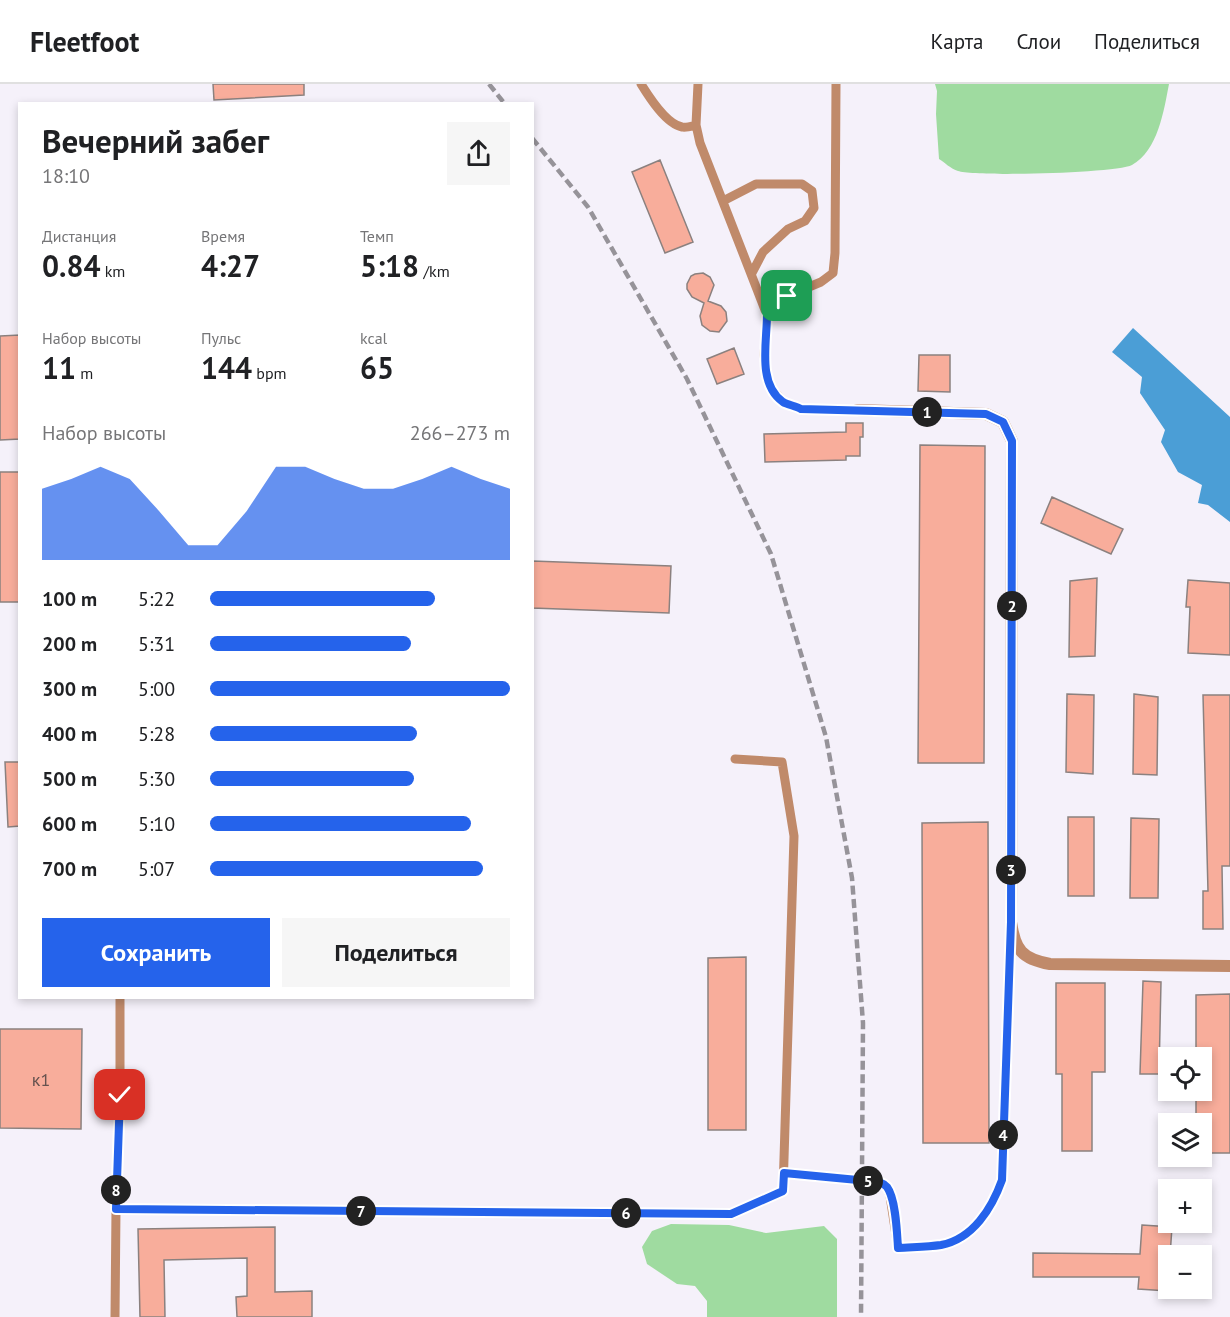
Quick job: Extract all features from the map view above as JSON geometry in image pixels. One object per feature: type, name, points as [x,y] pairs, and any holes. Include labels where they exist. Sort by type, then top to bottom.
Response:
[{"type":"street","points":[[857,410],[986,414],[1003,422],[1012,441],[1011,922],[1014,941],[1022,954],[1034,961],[1050,964],[1230,966]]},
{"type":"lane","points":[[641,84],[655,106],[677,126],[684,128],[696,125]]},
{"type":"lane","points":[[698,84],[696,125],[700,143],[767,315],[765,356],[767,375],[772,389],[783,401],[801,409],[857,410]]},
{"type":"lane","points":[[767,315],[787,296],[821,282],[833,273],[836,253],[836,84]]},
{"type":"lane","points":[[723,201],[756,184],[802,184],[812,190],[814,208],[806,221],[788,229],[763,252],[752,273]]},
{"type":"lane","points":[[116,1209],[731,1214],[783,1191],[794,836],[782,762],[735,759]]},
{"type":"lane","points":[[784,1173],[879,1182],[887,1187],[894,1209],[898,1248],[942,1245],[965,1234],[982,1219],[996,1197],[1002,1180],[1011,922]]},
{"type":"lane","points":[[114,1317],[120,1095],[120,999]]},
{"type":"green space","points":[[935,84],[1169,84],[1154,140],[1141,159],[1132,165],[1075,172],[990,174],[958,171],[939,159]]},
{"type":"green space","points":[[671,1224],[729,1225],[766,1233],[824,1226],[837,1239],[837,1317],[707,1317],[707,1301],[695,1286],[677,1284],[647,1264],[642,1247],[652,1231]]},
{"type":"water","points":[[1133,328],[1230,417],[1230,522],[1208,505],[1198,503],[1202,485],[1178,472],[1161,442],[1165,430],[1140,393],[1142,377],[1112,352]]},
{"type":"building","points":[[213,84],[304,84],[304,95],[214,100]]},
{"type":"building","points":[[660,160],[693,242],[665,253],[632,172]]},
{"type":"building","points":[[703,273],[710,277],[714,285],[708,301],[721,306],[726,312],[727,321],[719,332],[710,331],[702,325],[700,316],[704,303],[692,297],[687,289],[691,276]]},
{"type":"building","points":[[18,335],[18,439],[0,440],[0,336]]},
{"type":"building","points":[[734,348],[744,374],[717,384],[707,359]]},
{"type":"building","points":[[919,355],[950,355],[950,392],[918,391]]},
{"type":"building","points":[[846,423],[863,423],[860,456],[846,456],[846,460],[765,462],[764,434],[846,432]]},
{"type":"building","points":[[920,445],[985,446],[984,763],[918,763]]},
{"type":"building","points":[[0,472],[18,472],[18,602],[0,602]]},
{"type":"building","points":[[1052,497],[1123,529],[1111,554],[1041,523]]},
{"type":"building","points":[[534,561],[671,566],[669,613],[534,608]]},
{"type":"building","points":[[1097,578],[1095,656],[1069,657],[1070,581]]},
{"type":"building","points":[[1188,580],[1230,583],[1230,655],[1188,653],[1190,607],[1186,607]]},
{"type":"building","points":[[1067,694],[1094,695],[1093,774],[1066,772]]},
{"type":"building","points":[[1134,694],[1158,697],[1157,775],[1133,774]]},
{"type":"building","points":[[1203,695],[1230,695],[1230,866],[1222,866],[1223,929],[1203,929],[1203,891],[1208,891]]},
{"type":"building","points":[[5,762],[18,762],[18,826],[8,827]]},
{"type":"building","points":[[1068,817],[1094,817],[1094,896],[1068,896]]},
{"type":"building","points":[[1131,818],[1159,819],[1158,898],[1130,898]]},
{"type":"building","points":[[988,822],[989,1143],[923,1143],[922,823]]},
{"type":"building","points":[[746,957],[746,1130],[708,1130],[708,958]]},
{"type":"building","points":[[1143,981],[1161,982],[1158,1074],[1140,1074]]},
{"type":"building","points":[[1056,983],[1105,983],[1105,1072],[1092,1072],[1092,1151],[1062,1151],[1062,1074],[1056,1074]]},
{"type":"building","points":[[1230,994],[1230,1153],[1212,1153],[1212,1113],[1196,1113],[1196,1101],[1212,1101],[1212,1047],[1196,1047],[1196,995]]},
{"type":"building","points":[[0,1029],[82,1029],[81,1129],[0,1128]]},
{"type":"building","points":[[1142,1225],[1158,1226],[1158,1233],[1172,1233],[1171,1245],[1158,1245],[1158,1290],[1138,1289],[1139,1277],[1033,1277],[1033,1253],[1140,1254]]},
{"type":"building","points":[[275,1227],[275,1292],[312,1291],[312,1317],[237,1317],[236,1297],[247,1296],[247,1258],[164,1260],[165,1317],[140,1317],[138,1229]]},
{"type":"railway","points":[[489,84],[503,102]]},
{"type":"railway","points":[[534,140],[588,207],[687,379],[771,554],[826,737],[852,878],[863,1023],[861,1317]]},
{"type":"route","points":[[120,1095],[116,1209],[731,1214],[783,1191],[784,1173],[879,1182],[887,1187],[894,1209],[898,1248],[942,1245],[965,1234],[986,1214],[996,1197],[1002,1180],[1011,922],[1012,441],[1003,422],[986,414],[801,409],[783,401],[772,389],[767,375],[765,356],[767,315],[787,296]]}]
